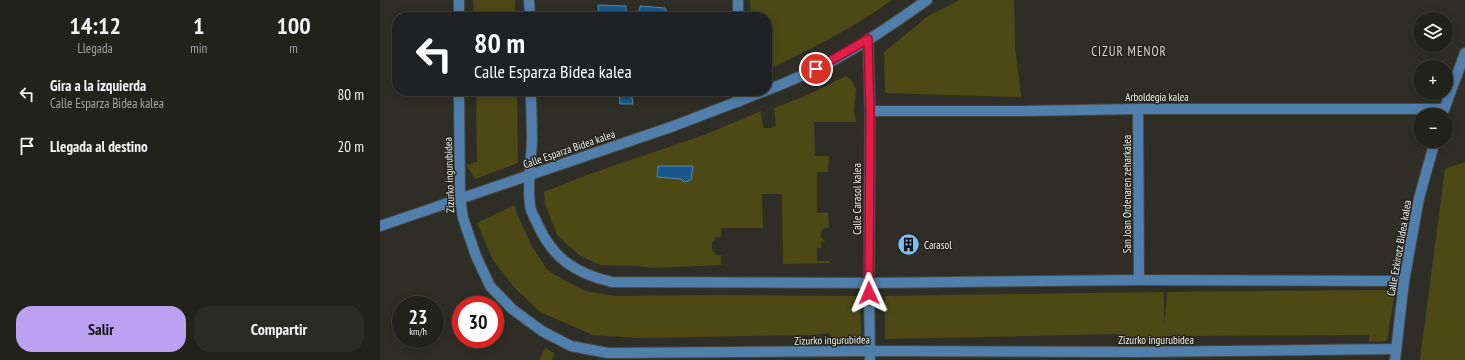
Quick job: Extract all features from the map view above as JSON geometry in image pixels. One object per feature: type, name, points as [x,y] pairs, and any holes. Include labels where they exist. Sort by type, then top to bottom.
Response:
[{"type":"street","points":[[459,0],[459,12]]},
{"type":"street","points":[[529,0],[530,12]]},
{"type":"street","points":[[738,0],[738,12]]},
{"type":"street","name":"Calle Esparza Bidea kalea","points":[[772,88],[802,76],[868,39],[927,0]]},
{"type":"street","name":"Calle Carasol kalea","points":[[868,39],[870,111],[870,356]]},
{"type":"street","points":[[1444,108],[1465,53]]},
{"type":"street","name":"Zizurko ingurubidea","points":[[459,96],[460,198],[463,218],[476,256],[490,286],[512,309],[542,331],[571,346],[608,353],[697,357],[1137,356],[1396,349]]},
{"type":"street","points":[[531,96],[532,139],[529,176],[530,206],[542,235],[557,254],[575,270],[593,278],[612,282],[869,283],[1139,280],[1404,281]]},
{"type":"street","points":[[738,96],[738,102]]},
{"type":"street","name":"Calle Esparza Bidea kalea","points":[[380,226],[529,176],[753,96]]},
{"type":"street","name":"Arboldegia kalea","points":[[870,111],[1138,109],[1413,112]]},
{"type":"street","name":"San Joan Ordenaren zeharkalea","points":[[1138,109],[1139,280]]},
{"type":"street","name":"Calle Ezkirotz Bidea kalea","points":[[1395,360],[1404,281],[1419,198],[1433,148]]},
{"type":"shaded area","points":[[473,0],[515,0],[515,12],[474,12]]},
{"type":"shaded area","points":[[750,0],[892,0],[846,29],[772,68],[772,12],[751,12]]},
{"type":"shaded area","points":[[959,0],[1014,0],[1015,46],[1021,97],[885,93],[884,52],[927,17]]},
{"type":"shaded area","points":[[846,76],[851,80],[856,89],[854,111],[856,122],[814,122],[815,156],[829,156],[828,172],[817,172],[817,213],[828,213],[829,228],[824,228],[821,232],[821,237],[825,241],[821,242],[821,248],[817,248],[817,261],[829,261],[830,263],[783,264],[782,194],[762,194],[763,228],[721,228],[721,237],[716,237],[712,243],[712,250],[717,255],[721,255],[721,265],[651,268],[638,266],[600,265],[579,255],[557,235],[545,204],[544,192],[587,175],[704,135],[761,111],[763,128],[770,128],[776,125],[774,108],[803,97]]},
{"type":"shaded area","points":[[476,96],[517,96],[518,163],[475,179],[466,165],[477,162]]},
{"type":"shaded area","points":[[1465,162],[1465,360],[1420,360],[1445,169]]},
{"type":"shaded area","points":[[515,205],[517,214],[533,248],[548,271],[585,291],[615,296],[859,296],[862,343],[831,341],[830,333],[812,335],[637,338],[593,335],[540,312],[514,287],[493,260],[477,223]]},
{"type":"shaded area","points":[[1395,290],[1387,341],[1369,342],[1369,335],[1164,336],[1163,341],[1118,340],[1117,334],[885,339],[885,296],[1164,292],[1164,328],[1167,292]]},
{"type":"shaded area","points":[[545,348],[554,353],[552,360],[539,360]]},
{"type":"water","points":[[598,5],[626,6],[626,12],[599,12]]},
{"type":"water","points":[[640,6],[665,8],[667,12],[639,12]]},
{"type":"water","points":[[619,96],[632,96],[633,104],[620,104]]},
{"type":"water","points":[[658,166],[693,166],[691,180],[684,182],[681,179],[657,177]]},
{"type":"place","name":"Carasol","points":[[909,245]]},
{"type":"district","name":"CIZUR MENOR","points":[[1129,51]]},
{"type":"route","points":[[816,69],[868,39],[870,111],[869,293]]}]
